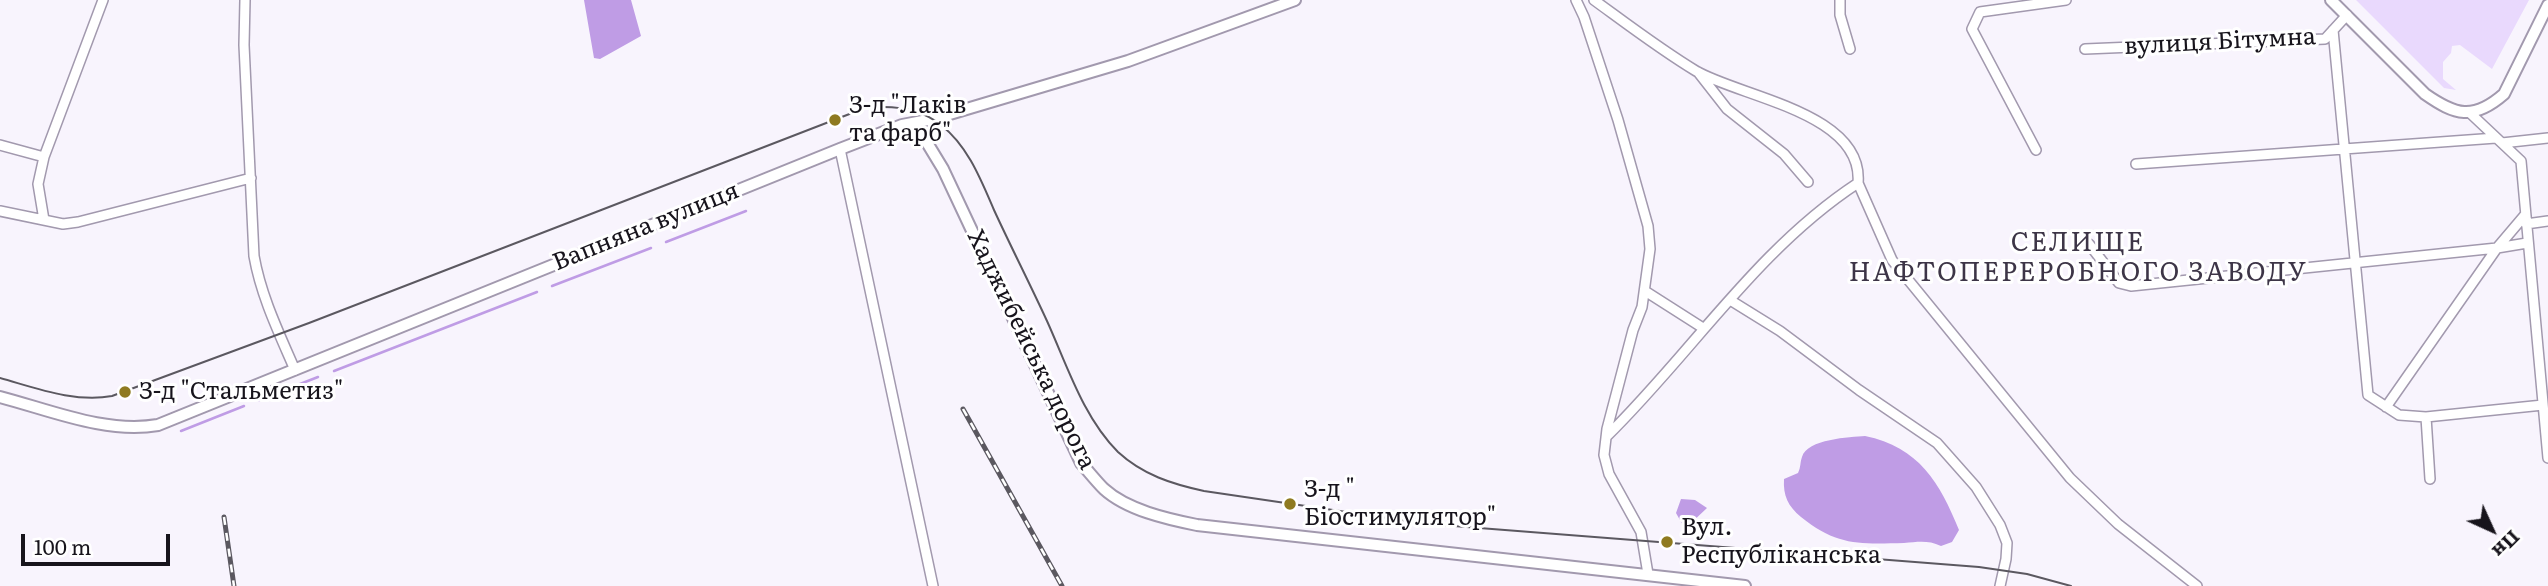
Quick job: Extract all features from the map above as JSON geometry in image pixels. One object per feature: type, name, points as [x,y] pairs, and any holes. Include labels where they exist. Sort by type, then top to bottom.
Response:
[{"type":"street","points":[[44,220],[38,184],[44,157],[103,0]]},
{"type":"street","points":[[245,0],[244,45],[254,256],[258,277],[295,370]]},
{"type":"street","name":"Вапняна вулиця","points":[[0,397],[110,426],[158,425],[902,125],[933,119],[1128,61],[1295,0]]},
{"type":"street","points":[[1576,0],[1618,120],[1647,226],[1650,249],[1645,291],[1606,437],[1604,455],[1606,465],[1641,532],[1648,574]]},
{"type":"street","points":[[1594,0],[1698,72],[1811,117],[1833,131],[1850,150],[1859,170],[1858,183],[1892,260],[2070,478],[2118,524],[2197,586]]},
{"type":"street","points":[[1840,0],[1840,15],[1850,49]]},
{"type":"street","points":[[2036,150],[1972,29],[1980,12],[2066,0]]},
{"type":"street","points":[[2331,0],[2425,93],[2449,109],[2470,113],[2493,104],[2504,94],[2548,5]]},
{"type":"street","name":"вулиця Бітумна","points":[[2085,49],[2325,39],[2347,15]]},
{"type":"street","points":[[2333,30],[2368,395],[2399,415],[2426,416],[2543,405]]},
{"type":"street","points":[[1698,72],[1727,108],[1784,154],[1808,182]]},
{"type":"street","points":[[2470,113],[2521,161],[2548,458]]},
{"type":"street","name":"Хаджибейська дорога","points":[[902,125],[926,141],[943,169],[1082,463],[1105,490],[1161,518],[1197,525],[1745,586]]},
{"type":"street","points":[[2136,164],[2548,138]]},
{"type":"street","points":[[0,145],[44,157]]},
{"type":"street","points":[[840,149],[933,586]]},
{"type":"street","points":[[0,211],[63,224],[251,178]]},
{"type":"street","points":[[1606,437],[1703,328],[1806,223],[1858,183]]},
{"type":"street","points":[[2526,219],[2548,221]]},
{"type":"street","points":[[2386,407],[2497,248],[2526,219]]},
{"type":"street","points":[[2089,244],[2119,282],[2131,286],[2527,243]]},
{"type":"street","points":[[1645,291],[1703,328]]},
{"type":"street","points":[[1730,300],[1780,331],[1858,390],[1937,443],[1976,487],[2000,525],[2007,543],[2007,559],[2000,586]]},
{"type":"street","points":[[2426,416],[2430,479]]},
{"type":"shaded area","points":[[584,0],[631,0],[641,36],[600,59],[594,58]]},
{"type":"shaded area","points":[[2356,0],[2529,0],[2492,69],[2460,45],[2452,46],[2451,53],[2443,62],[2443,79],[2456,90],[2444,88]]},
{"type":"shaded area","points":[[1865,436],[1900,449],[1925,470],[1944,497],[1959,530],[1952,542],[1941,546],[1923,542],[1849,541],[1826,533],[1793,509],[1784,491],[1784,479],[1798,473],[1806,451],[1830,440]]},
{"type":"shaded area","points":[[1681,499],[1695,500],[1707,508],[1689,525],[1690,528],[1685,529],[1676,513]]},
{"type":"waterway","points":[[666,242],[746,211]]},
{"type":"waterway","points":[[552,286],[651,248]]},
{"type":"waterway","points":[[334,371],[537,292]]},
{"type":"waterway","points":[[259,400],[318,377]]},
{"type":"waterway","points":[[181,431],[244,406]]},
{"type":"tram line","points":[[0,378],[70,396],[112,396],[309,323],[865,108],[895,107],[933,119],[959,143],[979,175],[1085,407],[1118,452],[1137,467],[1158,477],[1204,491],[1428,524],[1979,567],[2027,574],[2071,586]]},
{"type":"railway","points":[[963,409],[1062,586]]},
{"type":"railway","points":[[224,517],[234,586]]},
{"type":"place","name":"З-д \"Лаків та фарб\"","points":[[835,120]]},
{"type":"place","name":"З-д \"Стальметиз\"","points":[[125,392]]},
{"type":"place","name":"З-д \" Біостимулятор\"","points":[[1290,504]]},
{"type":"place","name":"Вул. Республіканська","points":[[1667,542]]},
{"type":"district","name":"СЕЛИЩЕ НАФТОПЕРЕРОБНОГО ЗАВОДУ","points":[[2078,258]]}]
